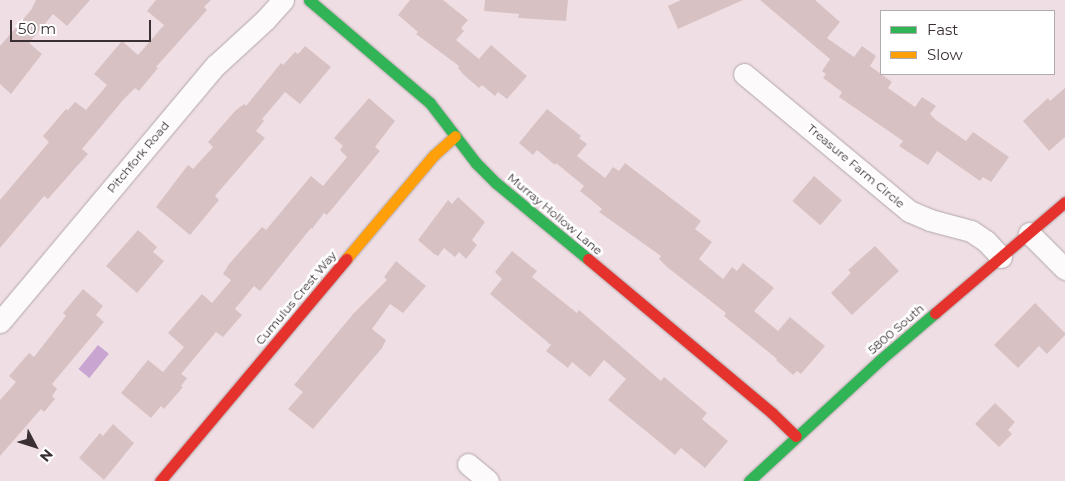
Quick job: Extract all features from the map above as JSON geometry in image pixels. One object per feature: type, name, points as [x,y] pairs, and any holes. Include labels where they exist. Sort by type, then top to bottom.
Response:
[{"type":"street","name":"Pitchfork Road","points":[[0,322],[216,65],[265,20],[283,0]]},
{"type":"street","name":"Murray Hollow Lane","points":[[309,0],[420,93],[439,113],[476,163],[496,184],[772,413],[796,436]]},
{"type":"street","name":"Treasure Farm Circle","points":[[744,74],[909,211],[930,220],[971,231],[986,242],[1000,257]]},
{"type":"street","name":"Cumulus Crest Way","points":[[160,481],[434,155],[455,136]]},
{"type":"street","name":"5800 South","points":[[749,481],[880,360],[1065,202]]},
{"type":"street","points":[[1029,233],[1065,269]]},
{"type":"street","points":[[468,464],[488,481]]},
{"type":"shaded area","points":[[98,345],[109,354],[89,378],[78,369]]},
{"type":"building","points":[[36,0],[90,0],[67,26],[53,14],[29,43],[42,54],[11,94],[0,84],[0,46],[31,10]]},
{"type":"building","points":[[156,0],[211,0],[204,7],[207,10],[156,67],[158,68],[139,91],[135,88],[124,99],[82,149],[88,154],[48,199],[44,196],[0,248],[0,200],[49,142],[43,136],[66,109],[68,110],[75,102],[86,110],[107,85],[94,74],[122,41],[138,55],[164,25],[147,11]]},
{"type":"building","points":[[410,0],[443,0],[468,20],[461,28],[464,31],[456,40],[479,59],[491,45],[527,76],[507,99],[498,92],[495,96],[482,85],[479,88],[464,75],[458,68],[459,66],[416,34],[418,32],[398,15]]},
{"type":"building","points":[[485,0],[568,0],[566,21],[518,18],[519,14],[484,11]]},
{"type":"building","points":[[681,0],[743,0],[678,29],[668,6]]},
{"type":"building","points":[[760,0],[815,0],[840,22],[827,38],[854,57],[862,46],[876,56],[870,66],[892,82],[888,88],[915,107],[922,97],[936,106],[930,114],[936,120],[966,141],[973,132],[1009,157],[991,182],[983,177],[980,181],[937,151],[928,165],[899,146],[903,141],[839,97],[842,92],[823,78],[826,74],[822,71],[830,59]]},
{"type":"building","points":[[305,46],[331,67],[300,104],[285,92],[262,119],[264,121],[256,131],[265,138],[215,196],[219,200],[190,235],[156,207],[188,165],[193,169],[213,147],[208,142],[235,111],[244,104],[246,106],[281,63],[283,65],[295,52],[298,54]]},
{"type":"building","points":[[1065,88],[1065,137],[1049,151],[1023,121],[1048,98],[1050,101]]},
{"type":"building","points":[[369,98],[395,121],[375,147],[380,151],[327,215],[324,213],[311,228],[260,291],[254,286],[235,309],[242,315],[223,337],[216,332],[181,374],[187,378],[181,386],[183,387],[164,409],[161,406],[151,418],[121,393],[148,360],[163,372],[184,347],[168,333],[202,294],[212,303],[231,280],[223,274],[229,264],[262,227],[266,230],[311,176],[323,186],[347,157],[340,150],[343,146],[334,138]]},
{"type":"building","points":[[547,109],[581,136],[579,138],[587,144],[577,156],[605,178],[613,167],[619,171],[625,163],[701,221],[695,229],[712,242],[699,259],[723,279],[732,267],[737,271],[743,263],[774,288],[754,311],[778,331],[790,317],[825,346],[801,374],[797,371],[793,375],[777,359],[724,316],[726,313],[667,267],[659,259],[661,256],[599,212],[602,209],[580,191],[584,186],[556,163],[555,165],[537,150],[533,155],[519,143]]},
{"type":"building","points":[[814,176],[842,200],[820,225],[792,201]]},
{"type":"building","points":[[458,197],[485,222],[472,240],[477,245],[466,259],[459,252],[455,257],[444,248],[438,256],[418,240],[448,200],[452,204]]},
{"type":"building","points":[[138,230],[157,247],[153,252],[164,261],[137,293],[106,266]]},
{"type":"building","points":[[875,246],[899,271],[852,315],[831,293],[851,273],[848,270]]},
{"type":"building","points":[[512,251],[537,271],[532,277],[577,313],[579,310],[661,381],[664,377],[707,413],[702,419],[728,441],[705,468],[681,448],[675,455],[608,400],[626,379],[604,360],[590,377],[572,362],[568,368],[546,351],[551,345],[490,294],[502,279],[495,272]]},
{"type":"building","points":[[396,261],[426,286],[403,313],[390,304],[372,329],[386,340],[382,348],[313,429],[288,409],[303,392],[294,385],[354,313],[387,280],[384,277]]},
{"type":"building","points":[[83,289],[103,306],[96,315],[104,322],[52,384],[57,389],[52,396],[55,399],[44,412],[41,409],[0,456],[0,400],[16,382],[9,376],[29,353],[34,357],[66,316],[63,313]]},
{"type":"building","points":[[1035,303],[1065,335],[1047,354],[1039,346],[1018,368],[994,345]]},
{"type":"building","points":[[995,403],[1015,422],[1008,430],[1012,434],[999,447],[975,424]]},
{"type":"building","points":[[113,424],[134,443],[104,480],[79,458],[100,433],[103,436]]},
{"type":"traffic: fast","points":[[309,0],[430,103],[476,163],[496,183],[588,259]]},
{"type":"traffic: fast","points":[[749,481],[880,360],[935,313]]},
{"type":"traffic: slow","points":[[346,259],[434,155],[455,136]]},
{"type":"traffic: jam","points":[[935,313],[1065,202]]},
{"type":"traffic: jam","points":[[160,481],[346,259]]},
{"type":"traffic: jam","points":[[588,259],[772,413],[796,436]]}]
